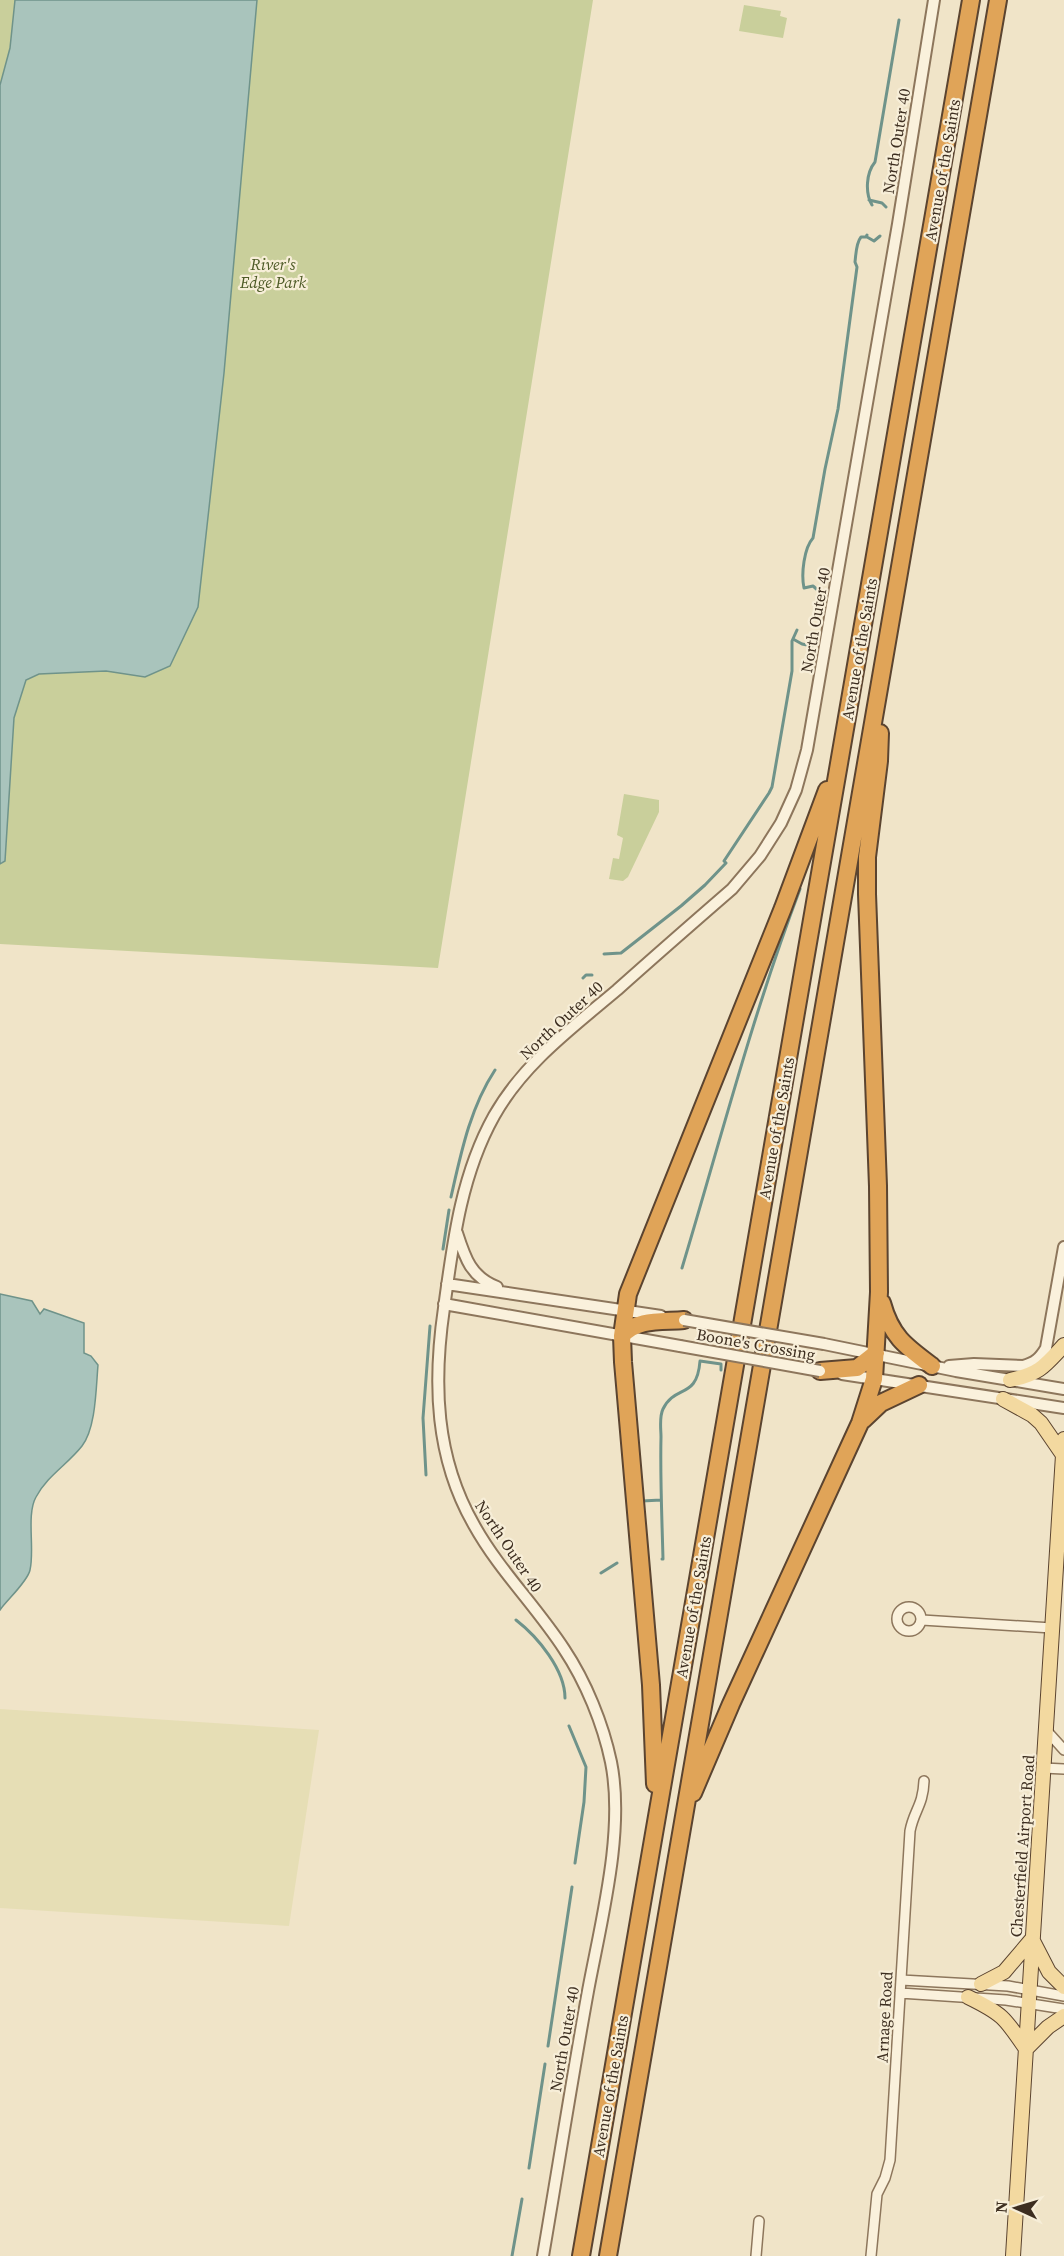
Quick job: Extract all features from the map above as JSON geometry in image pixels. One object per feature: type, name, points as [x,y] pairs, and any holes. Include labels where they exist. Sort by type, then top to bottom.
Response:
[{"type":"highway","name":"Avenue of the Saints","points":[[581,2256],[971,0]]},
{"type":"highway","name":"Avenue of the Saints","points":[[608,2256],[998,0]]},
{"type":"highway","points":[[684,1813],[731,1704],[860,1423],[874,1379],[879,1292],[878,1186],[867,857],[879,761],[881,677]]},
{"type":"highway","points":[[656,1823],[651,1685],[622,1362],[625,1310],[628,1294],[783,908],[841,753]]},
{"type":"highway","points":[[879,1292],[886,1320],[904,1346],[935,1366]]},
{"type":"highway","points":[[622,1336],[641,1323],[684,1320]]},
{"type":"highway","points":[[820,1371],[857,1368],[876,1353]]},
{"type":"highway","points":[[860,1423],[881,1403],[919,1385]]},
{"type":"main road","points":[[1010,1380],[1030,1376],[1042,1368],[1064,1345]]},
{"type":"main road","points":[[1003,1399],[1032,1415],[1041,1423],[1063,1455]]},
{"type":"main road","name":"Chesterfield Airport Road","points":[[1013,2256],[1064,1438]]},
{"type":"main road","points":[[981,1984],[1004,1972],[1032,1939],[1049,1972],[1064,1987]]},
{"type":"main road","points":[[968,1997],[997,2011],[1005,2018],[1026,2049],[1048,2027],[1064,2016]]},
{"type":"street","name":"North Outer 40","points":[[543,2256],[608,1880],[615,1802],[611,1764],[604,1738],[580,1677],[565,1649],[510,1579],[474,1525],[461,1500],[443,1441],[437,1378],[444,1304],[460,1205],[470,1170],[495,1113],[538,1058],[732,889],[760,856],[781,823],[796,790],[807,750],[830,621],[934,0]]},
{"type":"street","points":[[456,1231],[466,1263],[471,1270],[486,1283],[512,1293]]},
{"type":"street","points":[[935,1366],[1023,1365],[1030,1364],[1041,1357],[1046,1348],[1064,1247]]},
{"type":"street","name":"Boone's Crossing","points":[[447,1284],[684,1320],[876,1353],[1064,1389]]},
{"type":"street","name":"Boone's Crossing","points":[[444,1304],[820,1371],[1064,1408]]},
{"type":"street","points":[[922,1620],[1052,1628]]},
{"type":"street","points":[[1046,1730],[1064,1750]]},
{"type":"street","points":[[1043,1768],[1064,1769]]},
{"type":"street","name":"Arnage Road","points":[[872,2256],[877,2194],[890,2160],[909,1831],[921,1805],[924,1781]]},
{"type":"street","points":[[901,1980],[1008,1986],[1029,1997],[1064,2009]]},
{"type":"street","points":[[900,1993],[1006,2000],[1064,1996]]},
{"type":"street","points":[[756,2256],[759,2221]]},
{"type":"shaded area","points":[[0,1709],[319,1730],[289,1926],[0,1908]]},
{"type":"green space","name":"River's Edge Park","points":[[0,0],[593,0],[438,968],[0,944]]},
{"type":"green space","points":[[744,5],[781,11],[780,16],[787,18],[783,38],[739,31]]},
{"type":"green space","points":[[624,794],[659,800],[659,812],[628,877],[623,881],[609,879],[613,858],[619,859],[623,838],[617,835]]},
{"type":"water","points":[[15,0],[257,0],[224,373],[198,607],[170,666],[145,677],[106,671],[39,674],[26,680],[14,718],[5,861],[0,864],[0,85],[10,48]]},
{"type":"water","points":[[0,1294],[32,1301],[40,1314],[44,1309],[84,1323],[84,1353],[91,1356],[98,1365],[94,1407],[87,1438],[36,1497],[31,1522],[30,1570],[0,1610]]},
{"type":"waterway","points":[[872,205],[867,189],[868,177],[875,162],[899,20]]},
{"type":"waterway","points":[[869,200],[882,203],[886,207]]},
{"type":"waterway","points":[[821,593],[813,586],[804,588],[804,562],[807,548],[813,538],[838,409],[857,267],[856,249],[861,237],[867,235]]},
{"type":"waterway","points":[[867,237],[874,241],[880,236]]},
{"type":"waterway","points":[[604,954],[621,953],[705,885],[726,863],[724,861],[769,793],[772,787],[792,671],[792,641],[797,630]]},
{"type":"waterway","points":[[793,639],[812,646]]},
{"type":"waterway","points":[[682,1268],[752,1030],[800,889]]},
{"type":"waterway","points":[[583,978],[586,975],[592,975]]},
{"type":"waterway","points":[[451,1197],[473,1115],[495,1070]]},
{"type":"waterway","points":[[443,1249],[449,1210]]},
{"type":"waterway","points":[[426,1475],[423,1418],[430,1326]]},
{"type":"waterway","points":[[662,1559],[660,1423],[662,1412],[673,1396],[690,1387],[695,1381],[700,1361],[721,1364],[721,1370]]},
{"type":"waterway","points":[[642,1501],[661,1500]]},
{"type":"waterway","points":[[601,1573],[617,1563]]},
{"type":"waterway","points":[[516,1620],[533,1635],[549,1655],[560,1676],[565,1698]]},
{"type":"waterway","points":[[569,1726],[586,1767],[584,1802],[575,1863]]},
{"type":"waterway","points":[[548,2046],[572,1887]]},
{"type":"waterway","points":[[529,2168],[545,2064]]},
{"type":"waterway","points":[[512,2256],[522,2199]]}]
